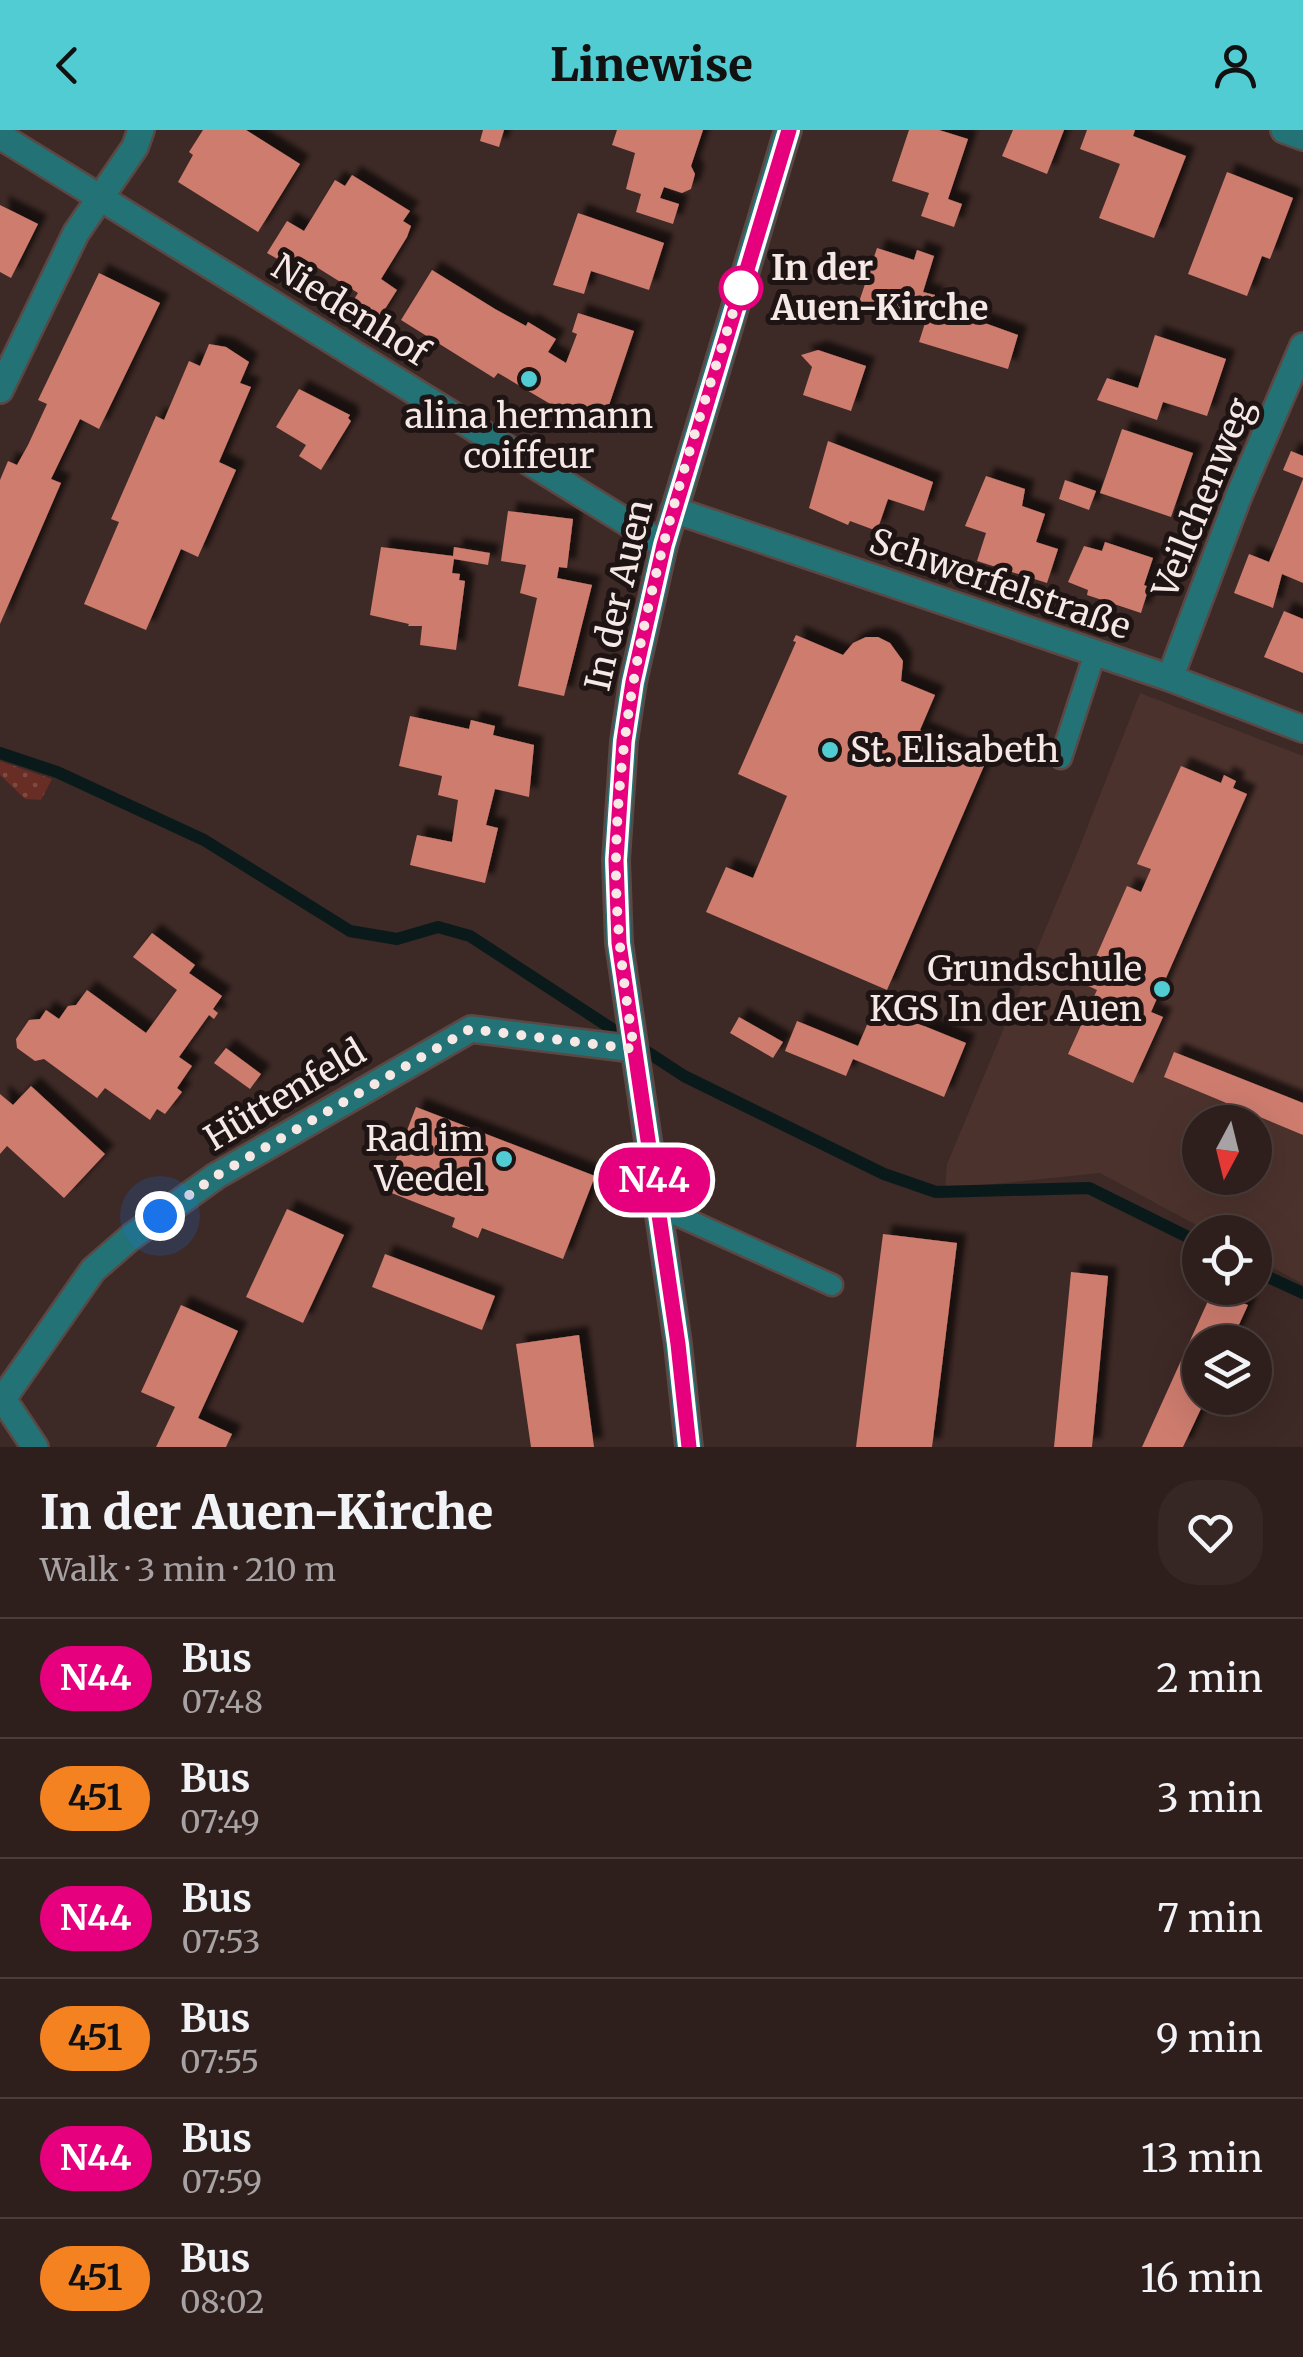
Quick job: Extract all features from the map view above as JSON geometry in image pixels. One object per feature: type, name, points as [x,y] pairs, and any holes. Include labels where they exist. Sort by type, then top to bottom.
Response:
[{"type":"street","points":[[0,390],[76,233],[142,130]]},
{"type":"street","name":"In der Auen","points":[[689,1447],[659,1208],[638,1080],[622,1048],[630,1020],[619,943],[616,860],[624,741],[664,545],[788,130]]},
{"type":"street","points":[[1284,130],[1303,137]]},
{"type":"street","name":"Niedenhof","points":[[0,136],[664,545]]},
{"type":"street","name":"Veilchenweg","points":[[1170,678],[1239,496],[1303,346]]},
{"type":"street","name":"Schwerfelstraße","points":[[674,510],[1170,678],[1303,729]]},
{"type":"street","name":"Hüttenfeld","points":[[1,1401],[93,1270],[131,1236],[216,1176],[353,1095],[470,1029],[622,1048]]},
{"type":"street","points":[[1,1401],[35,1447]]},
{"type":"lane","points":[[1062,758],[1096,653]]},
{"type":"lane","points":[[659,1208],[832,1285]]},
{"type":"shaded area","name":"Grundschule KGS In der Auen","points":[[1140,693],[1303,756],[1303,1284],[1272,1267],[1272,1215],[1182,1217],[1100,1173],[945,1189],[947,1164]]},
{"type":"shaded area","points":[[0,761],[52,779],[41,800],[25,799],[0,775]]},
{"type":"building","points":[[203,130],[246,130],[300,164],[258,232],[178,182],[193,155],[189,152]]},
{"type":"building","points":[[483,130],[504,130],[499,147],[480,141]]},
{"type":"building","points":[[617,130],[703,130],[691,166],[695,174],[691,189],[682,193],[664,187],[660,198],[679,204],[673,224],[636,212],[641,194],[626,189],[635,153],[612,145]]},
{"type":"building","points":[[909,130],[939,130],[968,139],[948,199],[962,204],[954,227],[921,216],[929,193],[892,181]]},
{"type":"building","points":[[1013,130],[1064,130],[1047,174],[1002,156]]},
{"type":"building","points":[[1087,130],[1135,130],[1133,136],[1186,156],[1154,238],[1099,218],[1120,164],[1080,149]]},
{"type":"building","points":[[1227,172],[1293,198],[1270,259],[1262,256],[1247,296],[1188,274]]},
{"type":"building","points":[[352,175],[410,211],[403,221],[411,226],[407,237],[381,279],[397,290],[378,320],[351,304],[358,293],[302,258],[295,269],[267,253],[287,221],[304,231],[335,180],[345,186]]},
{"type":"building","points":[[0,205],[38,224],[11,278],[0,272]]},
{"type":"building","points":[[578,213],[664,243],[649,290],[591,271],[584,294],[553,285]]},
{"type":"building","points":[[877,248],[914,260],[917,250],[934,256],[923,292],[935,295],[932,304],[1018,335],[1008,369],[919,342],[925,323],[859,302]]},
{"type":"building","points":[[432,270],[495,309],[556,339],[548,352],[566,363],[577,334],[572,332],[578,313],[634,331],[603,423],[552,405],[498,373],[494,378],[401,320]]},
{"type":"building","points":[[99,273],[160,303],[99,429],[80,419],[51,479],[61,483],[0,624],[0,480],[8,461],[17,465],[28,445],[47,404],[38,400]]},
{"type":"building","points":[[1155,335],[1226,359],[1207,416],[1163,402],[1157,420],[1097,400],[1107,378],[1138,388]]},
{"type":"building","points":[[209,344],[226,347],[249,362],[240,383],[251,387],[219,462],[236,470],[198,557],[181,549],[146,630],[84,604],[119,522],[111,519],[156,416],[164,420],[189,361],[200,366]]},
{"type":"building","points":[[818,350],[866,366],[851,411],[803,395],[812,367],[801,355]]},
{"type":"building","points":[[299,389],[350,415],[351,421],[321,470],[299,456],[306,445],[276,427]]},
{"type":"building","points":[[1122,429],[1193,453],[1171,517],[1100,493]]},
{"type":"building","points":[[828,441],[933,482],[924,511],[888,499],[877,531],[850,521],[848,525],[809,508]]},
{"type":"building","points":[[1291,451],[1303,456],[1303,478],[1283,470]]},
{"type":"building","points":[[986,476],[1025,489],[1022,506],[1045,514],[1036,542],[1058,549],[1047,583],[977,561],[986,533],[965,526]]},
{"type":"building","points":[[1303,479],[1303,583],[1282,574],[1273,608],[1234,593],[1249,554],[1269,562]]},
{"type":"building","points":[[1065,480],[1096,491],[1089,510],[1059,499]]},
{"type":"building","points":[[508,511],[573,519],[567,568],[559,567],[557,578],[592,585],[564,696],[518,686],[537,598],[520,593],[526,565],[501,561]]},
{"type":"building","points":[[1105,542],[1153,558],[1144,585],[1149,587],[1141,613],[1087,595],[1088,590],[1068,582],[1084,546],[1102,551]]},
{"type":"building","points":[[381,547],[453,556],[454,547],[490,553],[488,565],[454,559],[452,573],[460,574],[459,580],[465,581],[456,650],[420,645],[422,626],[370,615]]},
{"type":"building","points":[[1284,611],[1303,619],[1303,673],[1264,657]]},
{"type":"building","points":[[796,635],[843,655],[853,643],[866,637],[890,643],[903,661],[901,681],[935,695],[920,730],[987,759],[887,990],[706,912],[726,867],[753,878],[787,796],[738,774]]},
{"type":"building","points":[[410,716],[469,729],[471,720],[495,726],[493,735],[534,745],[529,797],[495,789],[486,825],[498,828],[485,883],[410,865],[417,835],[452,842],[458,800],[438,795],[442,776],[399,766]]},
{"type":"building","points":[[1181,766],[1221,783],[1224,775],[1236,781],[1233,788],[1247,794],[1151,1012],[1163,1017],[1133,1083],[1068,1054],[1097,990],[1084,984],[1127,886],[1141,892],[1151,869],[1137,864]]},
{"type":"building","points":[[152,933],[195,965],[189,973],[222,996],[213,1009],[218,1013],[214,1019],[209,1015],[179,1057],[192,1066],[177,1088],[182,1092],[165,1114],[157,1109],[150,1120],[105,1088],[97,1098],[44,1059],[35,1061],[17,1048],[16,1039],[29,1020],[40,1019],[46,1010],[59,1019],[87,990],[146,1033],[177,990],[133,957]]},
{"type":"building","points":[[875,1006],[966,1043],[944,1097],[853,1059],[846,1076],[785,1051],[797,1021],[858,1046]]},
{"type":"building","points":[[739,1017],[783,1042],[773,1058],[730,1033]]},
{"type":"building","points":[[226,1048],[261,1074],[250,1089],[214,1063]]},
{"type":"building","points":[[1174,1052],[1303,1103],[1303,1135],[1272,1122],[1272,1105],[1231,1105],[1164,1077]]},
{"type":"building","points":[[31,1086],[105,1154],[64,1198],[7,1146],[0,1154],[0,1094],[13,1105]]},
{"type":"building","points":[[416,1107],[595,1176],[563,1259],[482,1228],[478,1238],[452,1227],[455,1218],[384,1190]]},
{"type":"building","points":[[287,1209],[344,1235],[303,1323],[246,1297]]},
{"type":"building","points":[[883,1234],[957,1243],[932,1447],[856,1447]]},
{"type":"building","points":[[385,1254],[495,1296],[482,1330],[372,1287]]},
{"type":"building","points":[[1071,1272],[1108,1276],[1092,1447],[1054,1447]]},
{"type":"building","points":[[181,1305],[238,1331],[198,1418],[232,1434],[226,1447],[156,1447],[175,1407],[141,1392]]},
{"type":"building","points":[[1206,1305],[1248,1305],[1239,1325],[1197,1325]]},
{"type":"building","points":[[579,1335],[594,1447],[531,1447],[516,1344]]},
{"type":"building","points":[[1182,1358],[1182,1415],[1198,1415],[1183,1447],[1142,1447]]},
{"type":"waterway","points":[[0,753],[57,772],[204,840],[350,931],[397,939],[438,927],[470,936],[684,1076],[884,1174],[936,1192],[1089,1188],[1182,1234]]},
{"type":"waterway","points":[[1272,1279],[1303,1293]]},
{"type":"bus line","name":"N44","points":[[689,1447],[678,1344],[619,943],[616,860],[624,741],[664,545],[789,130]]},
{"type":"place","name":"In der Auen-Kirche","points":[[741,288]]},
{"type":"place","name":"alina hermann coiffeur","points":[[529,379]]},
{"type":"place","name":"St. Elisabeth","points":[[830,750]]},
{"type":"place","name":"Grundschule KGS In der Auen","points":[[1162,989]]},
{"type":"place","name":"Rad im Veedel","points":[[504,1159]]},
{"type":"route","points":[[160,1216],[216,1176],[470,1029],[634,1049],[619,943],[616,860],[624,741],[664,545],[741,288]]}]
